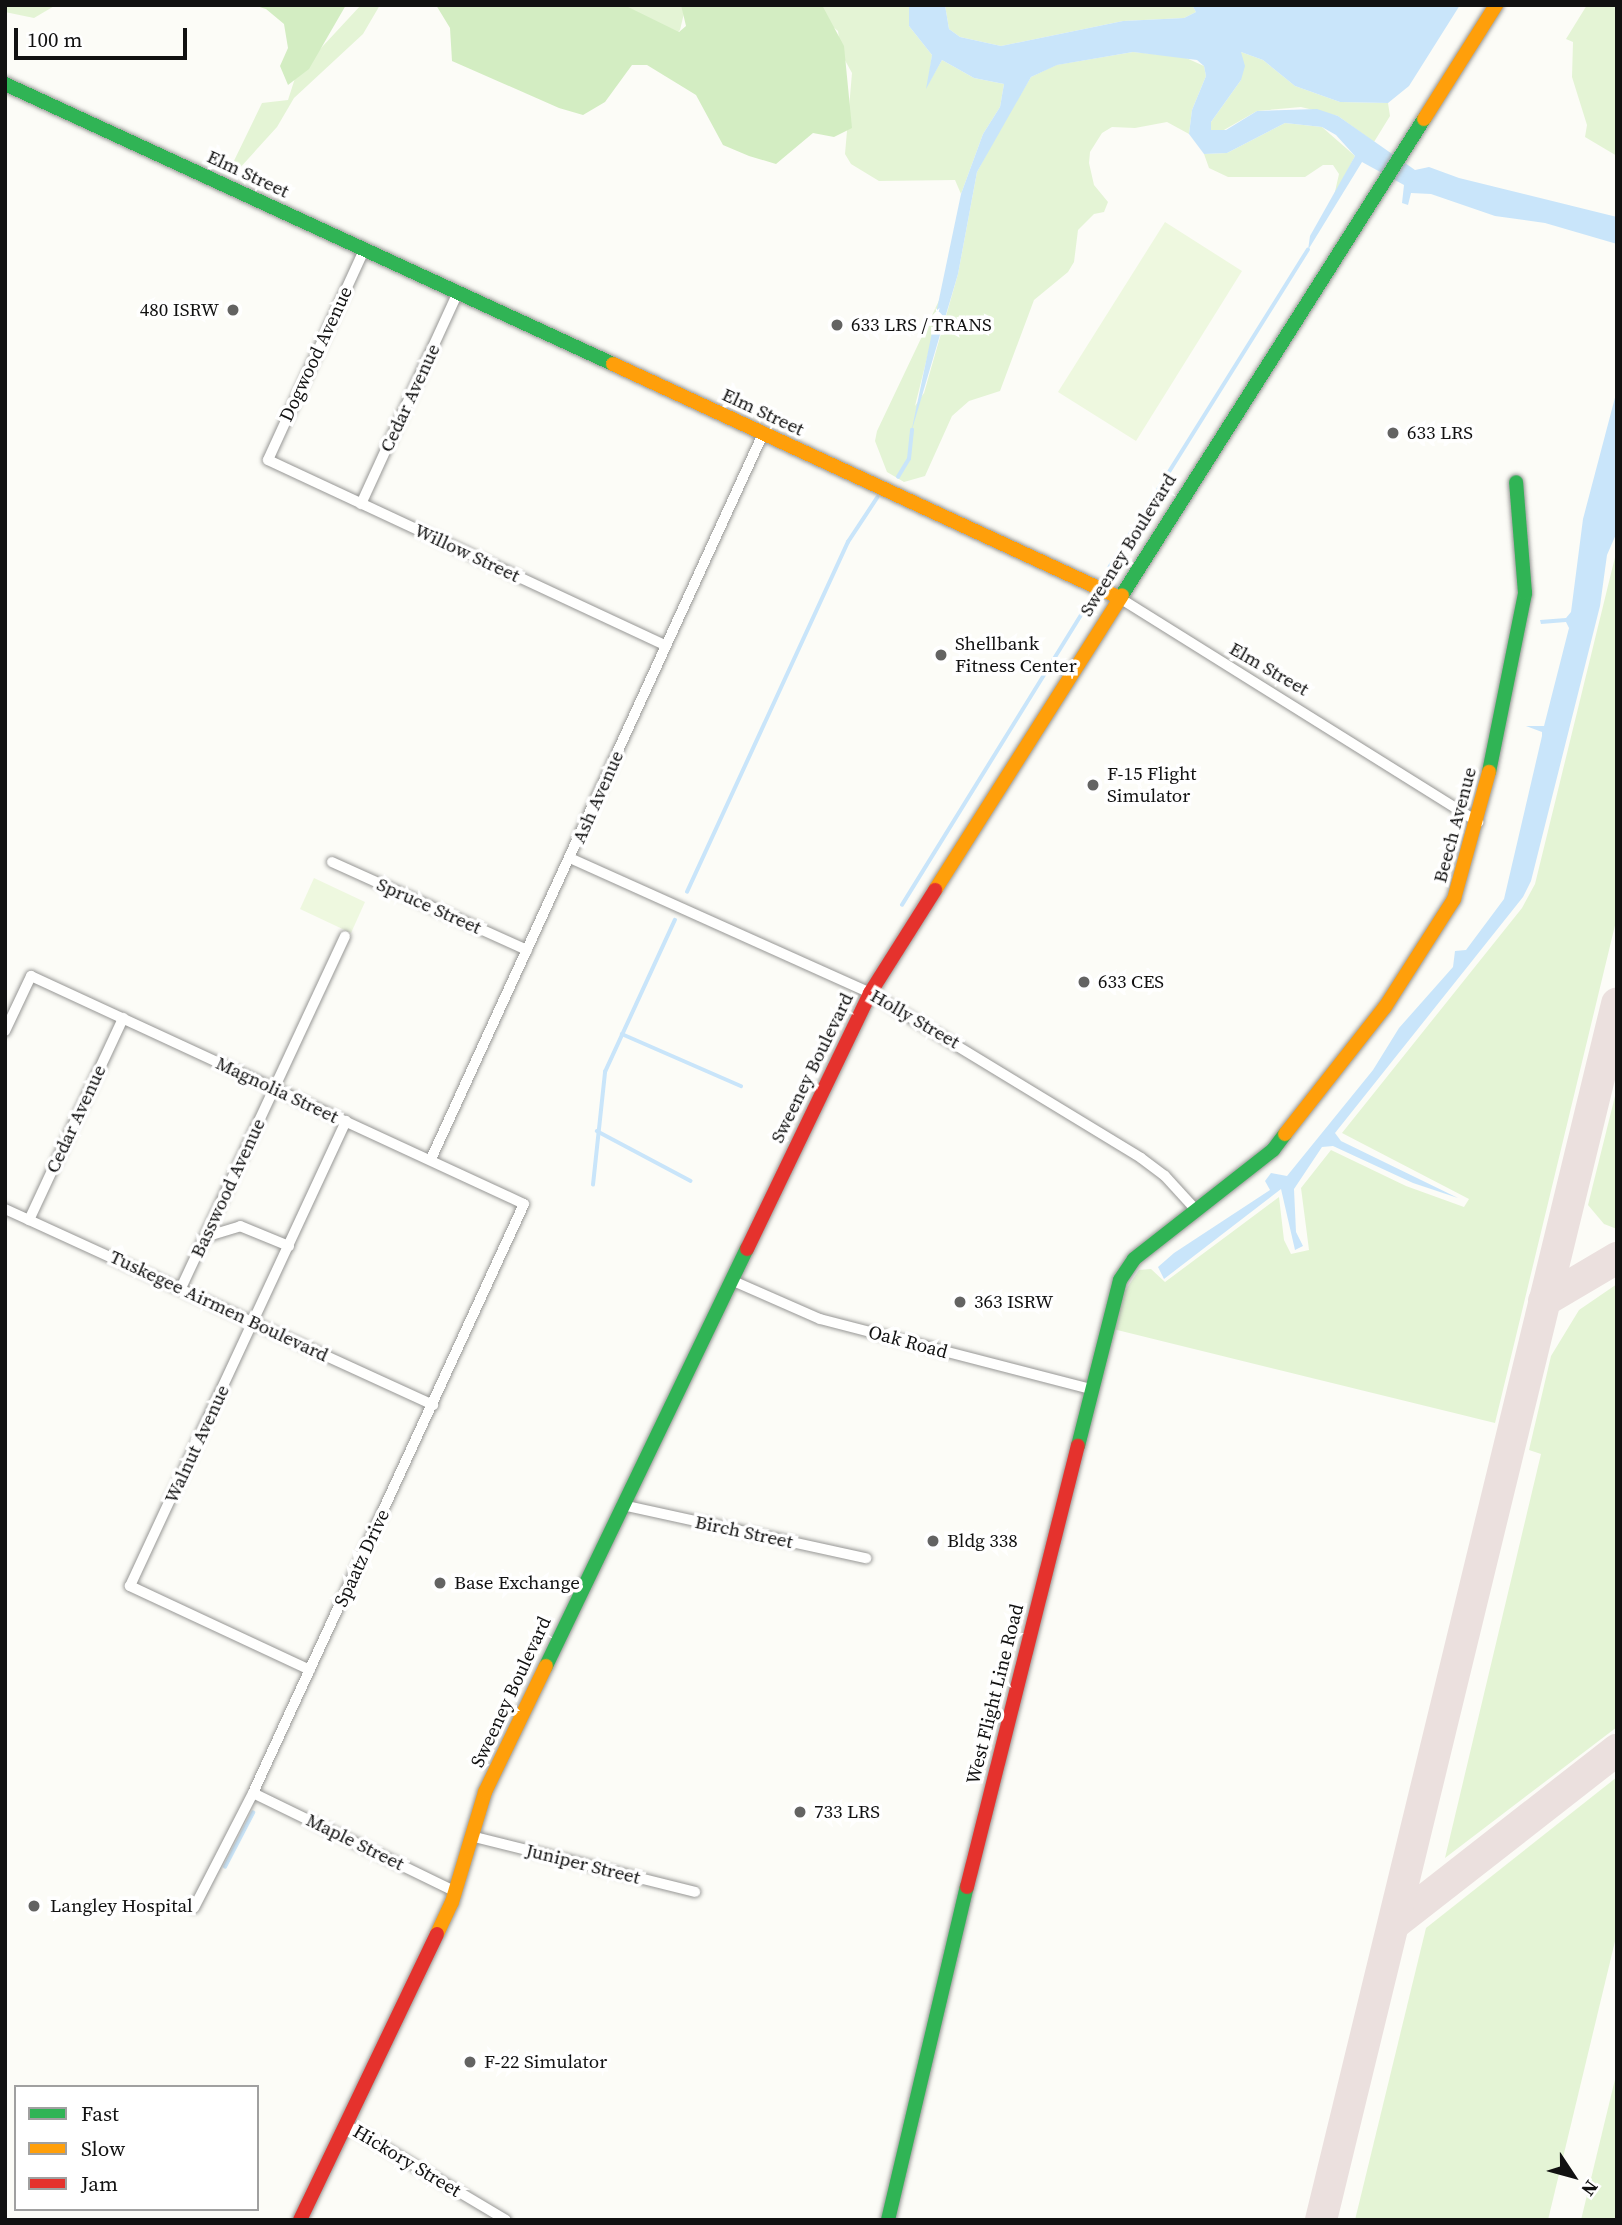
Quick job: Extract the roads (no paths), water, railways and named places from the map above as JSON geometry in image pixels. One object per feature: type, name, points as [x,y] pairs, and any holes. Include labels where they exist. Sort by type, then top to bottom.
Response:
[{"type":"street","name":"Sweeney Boulevard","points":[[300,2220],[456,1892],[485,1792],[870,993],[1401,150],[1496,5]]},
{"type":"street","name":"Elm Street","points":[[5,84],[1118,597],[1478,822]]},
{"type":"street","name":"Dogwood Avenue","points":[[268,460],[365,248]]},
{"type":"street","name":"Cedar Avenue","points":[[361,504],[458,292]]},
{"type":"street","name":"Ash Avenue","points":[[431,1159],[763,434]]},
{"type":"street","name":"Willow Street","points":[[268,460],[665,645]]},
{"type":"street","name":"Beech Avenue","points":[[1195,1209],[1226,1191],[1273,1150],[1385,1007],[1454,899],[1478,822],[1522,620],[1525,593],[1516,482]]},
{"type":"street","name":"Holly Street","points":[[570,858],[870,993],[1141,1158],[1165,1175],[1195,1209]]},
{"type":"street","name":"Spruce Street","points":[[332,862],[527,950]]},
{"type":"street","name":"Basswood Avenue","points":[[181,1288],[345,936]]},
{"type":"street","name":"Magnolia Street","points":[[5,1031],[31,976],[524,1204]]},
{"type":"street","name":"Cedar Avenue","points":[[29,1220],[122,1017]]},
{"type":"street","name":"Walnut Avenue","points":[[310,1670],[130,1586],[346,1121]]},
{"type":"street","name":"Spaatz Drive","points":[[194,1908],[253,1793],[524,1204]]},
{"type":"street","name":"Tuskegee Airmen Boulevard","points":[[5,1209],[433,1405]]},
{"type":"street","name":"West Flight Line Road","points":[[888,2220],[1090,1389],[1120,1280],[1133,1259],[1195,1209]]},
{"type":"street","points":[[205,1237],[240,1226],[289,1246]]},
{"type":"street","name":"Oak Road","points":[[731,1280],[820,1319],[1090,1389]]},
{"type":"street","name":"Birch Street","points":[[622,1505],[866,1558]]},
{"type":"street","name":"Maple Street","points":[[253,1793],[456,1892]]},
{"type":"street","name":"Juniper Street","points":[[471,1836],[695,1892]]},
{"type":"street","name":"Hickory Street","points":[[345,2124],[506,2220]]},
{"type":"water","points":[[909,5],[945,5],[949,29],[960,37],[1001,46],[1123,21],[1184,18],[1196,12],[1192,5],[1460,5],[1409,86],[1388,103],[1340,102],[1295,86],[1263,60],[1241,52],[1245,66],[1241,80],[1211,122],[1211,130],[1226,130],[1257,111],[1317,109],[1338,116],[1415,170],[1429,167],[1459,178],[1617,217],[1617,244],[1545,223],[1495,216],[1431,194],[1411,193],[1408,205],[1402,203],[1404,185],[1362,162],[1308,250],[1310,236],[1355,156],[1336,135],[1322,127],[1285,123],[1227,153],[1204,154],[1189,134],[1192,110],[1206,76],[1204,66],[1197,60],[1133,52],[1057,65],[1031,77],[977,172],[958,274],[911,433],[961,194],[983,134],[1000,107],[1004,84],[974,78],[942,60],[926,89],[932,55],[909,26]]},
{"type":"water","points":[[1617,390],[1617,532],[1607,555],[1600,606],[1531,881],[1523,897],[1335,1133],[1341,1141],[1458,1198],[1413,1183],[1333,1146],[1322,1147],[1294,1189],[1296,1232],[1303,1246],[1295,1250],[1281,1189],[1164,1279],[1158,1267],[1174,1253],[1270,1190],[1265,1181],[1271,1173],[1287,1176],[1373,1070],[1399,1028],[1453,967],[1455,951],[1466,950],[1504,899],[1542,736],[1542,732],[1526,726],[1544,726],[1569,628],[1566,622],[1541,624],[1540,620],[1566,618],[1571,612],[1583,519]]},
{"type":"waterway","points":[[1109,568],[1308,250]]},
{"type":"waterway","points":[[898,477],[909,459],[912,430]]},
{"type":"waterway","points":[[687,892],[848,542],[877,498]]},
{"type":"waterway","points":[[902,905],[1088,604]]},
{"type":"waterway","points":[[593,1185],[605,1072],[675,920]]},
{"type":"waterway","points":[[622,1034],[741,1086]]},
{"type":"waterway","points":[[597,1131],[691,1181]]},
{"type":"waterway","points":[[225,1867],[253,1813]]},
{"type":"place","name":"480 ISRW","points":[[233,310]]},
{"type":"place","name":"633 LRS / TRANS","points":[[837,325]]},
{"type":"place","name":"633 LRS","points":[[1393,433]]},
{"type":"place","name":"Shellbank Fitness Center","points":[[941,655]]},
{"type":"place","name":"F-15 Flight Simulator","points":[[1093,785]]},
{"type":"place","name":"633 CES","points":[[1084,982]]},
{"type":"place","name":"363 ISRW","points":[[960,1302]]},
{"type":"place","name":"Bldg 338","points":[[933,1541]]},
{"type":"place","name":"Base Exchange","points":[[440,1583]]},
{"type":"place","name":"733 LRS","points":[[800,1812]]},
{"type":"place","name":"Langley Hospital","points":[[34,1906]]},
{"type":"place","name":"F-22 Simulator","points":[[470,2062]]}]
